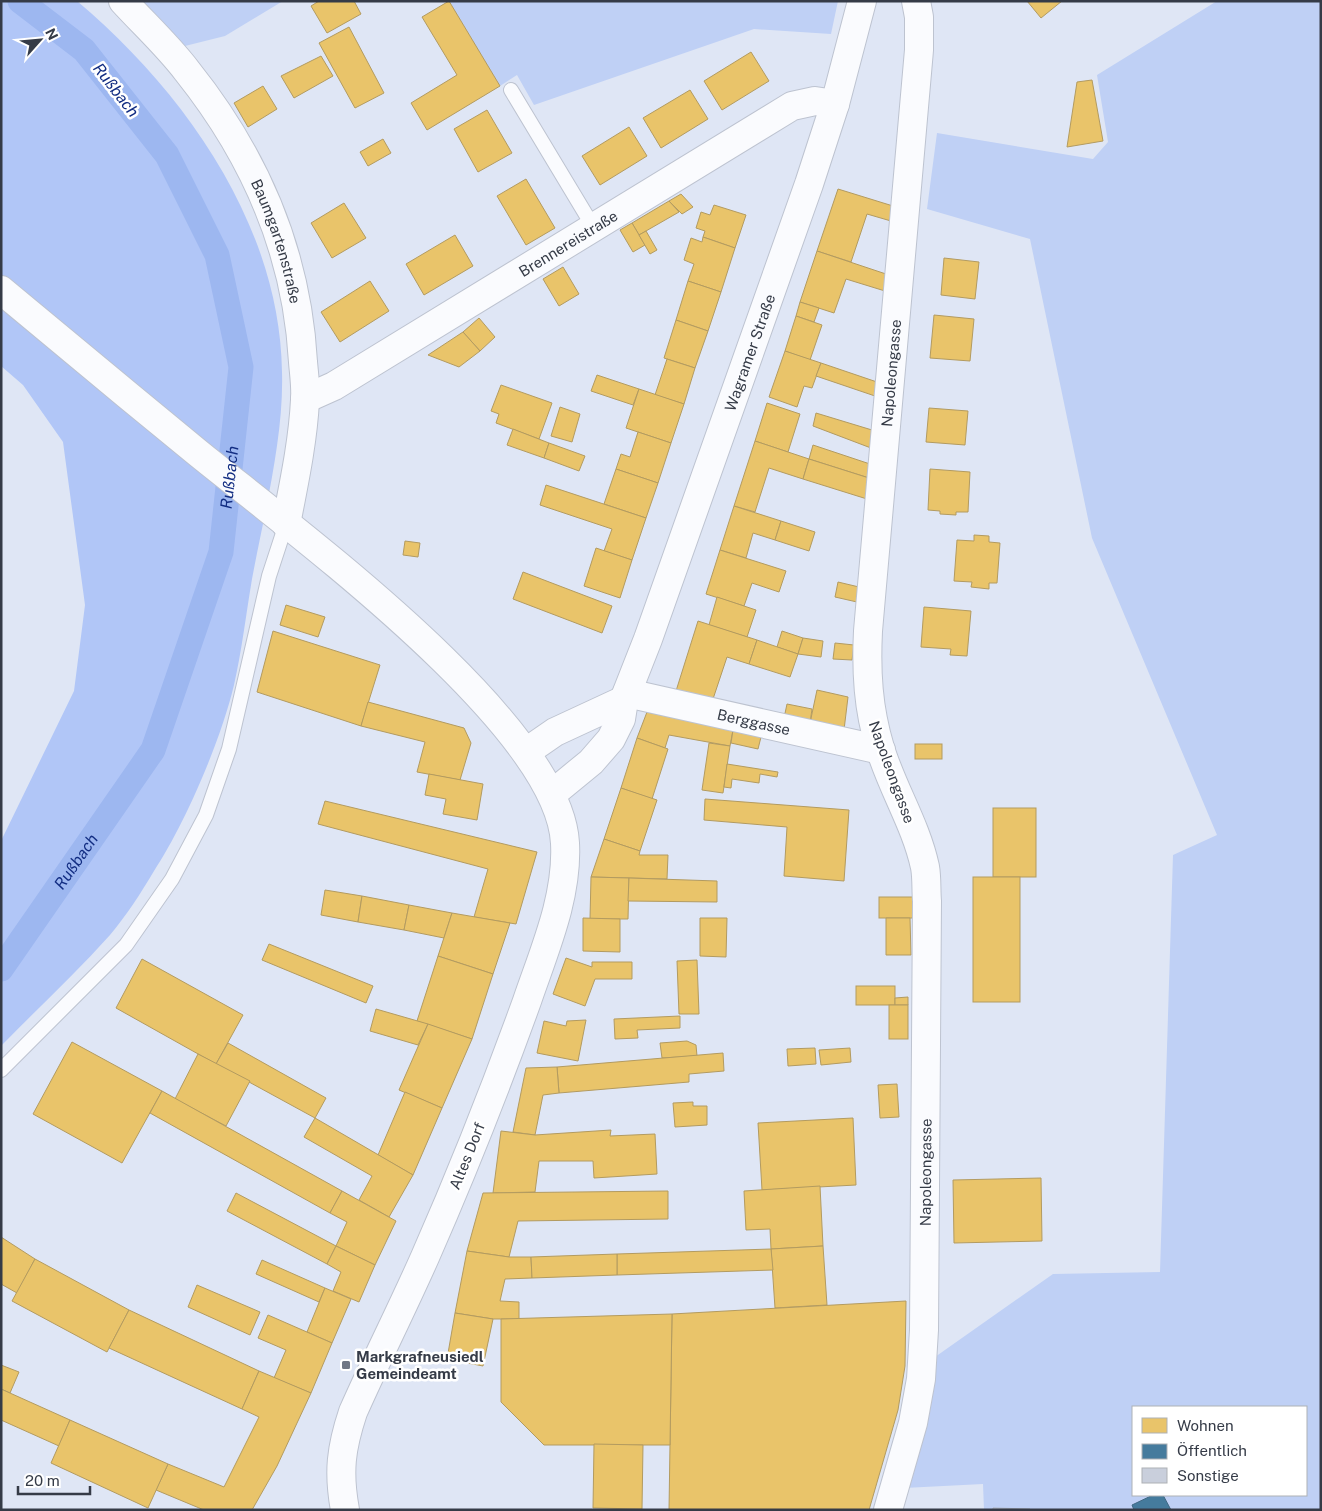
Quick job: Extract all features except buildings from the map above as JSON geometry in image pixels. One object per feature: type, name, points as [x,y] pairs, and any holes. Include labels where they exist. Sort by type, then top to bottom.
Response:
[{"type":"street","name":"Baumgartenstraße","points":[[122,1],[186,70],[219,115],[246,161],[268,206],[284,249],[295,288],[302,344],[305,399],[296,473],[286,524]]},
{"type":"street","name":"Napoleongasse","points":[[888,1510],[913,1423],[921,1379],[924,1330],[927,901],[925,867],[881,750],[870,712],[866,674],[868,631],[920,50],[919,17],[916,1]]},
{"type":"street","name":"Wagramer Straße","points":[[552,794],[590,762],[611,740],[621,718],[625,696],[767,305],[835,104],[864,2]]},
{"type":"street","name":"Brennereistraße","points":[[305,399],[334,386],[792,106],[815,101],[835,104]]},
{"type":"street","name":"Altes Dorf","points":[[1,290],[386,607],[441,658],[502,721],[526,752],[552,794],[562,822],[565,843],[564,865],[557,912],[513,1039],[452,1192],[353,1412],[344,1440],[340,1466],[345,1510]]},
{"type":"street","name":"Berggasse","points":[[625,696],[881,750]]},
{"type":"street","points":[[526,752],[554,732],[625,696]]},
{"type":"lane","points":[[511,90],[594,228]]},
{"type":"lane","points":[[1,1070],[126,944],[172,879],[206,815],[229,749],[269,576],[286,524]]},
{"type":"shaded area","points":[[1,1],[77,1],[117,37],[154,77],[189,120],[219,166],[245,214],[264,265],[277,318],[282,372],[282,397],[277,449],[252,579],[237,672],[228,707],[201,781],[166,852],[122,920],[83,964],[1,1046],[1,841],[74,691],[85,605],[63,442],[23,385],[1,366]]},
{"type":"shaded area","points":[[140,1],[283,1],[225,36],[181,47]]},
{"type":"shaded area","points":[[449,1],[838,1],[831,34],[754,29],[534,105],[517,75],[500,86]]},
{"type":"shaded area","points":[[1217,1],[1321,1],[1321,1510],[984,1510],[983,1484],[904,1488],[935,1357],[1053,1274],[1160,1272],[1173,855],[1217,835],[1092,538],[1030,239],[927,209],[937,133],[1093,159],[1108,142],[1097,75]]},
{"type":"waterway","name":"Rußbach","points":[[1,969],[153,750],[221,552],[241,367],[217,255],[167,155],[84,50],[20,1]]},
{"type":"place","name":"Markgrafneusiedl Gemeindeamt","points":[[346,1365]]}]
